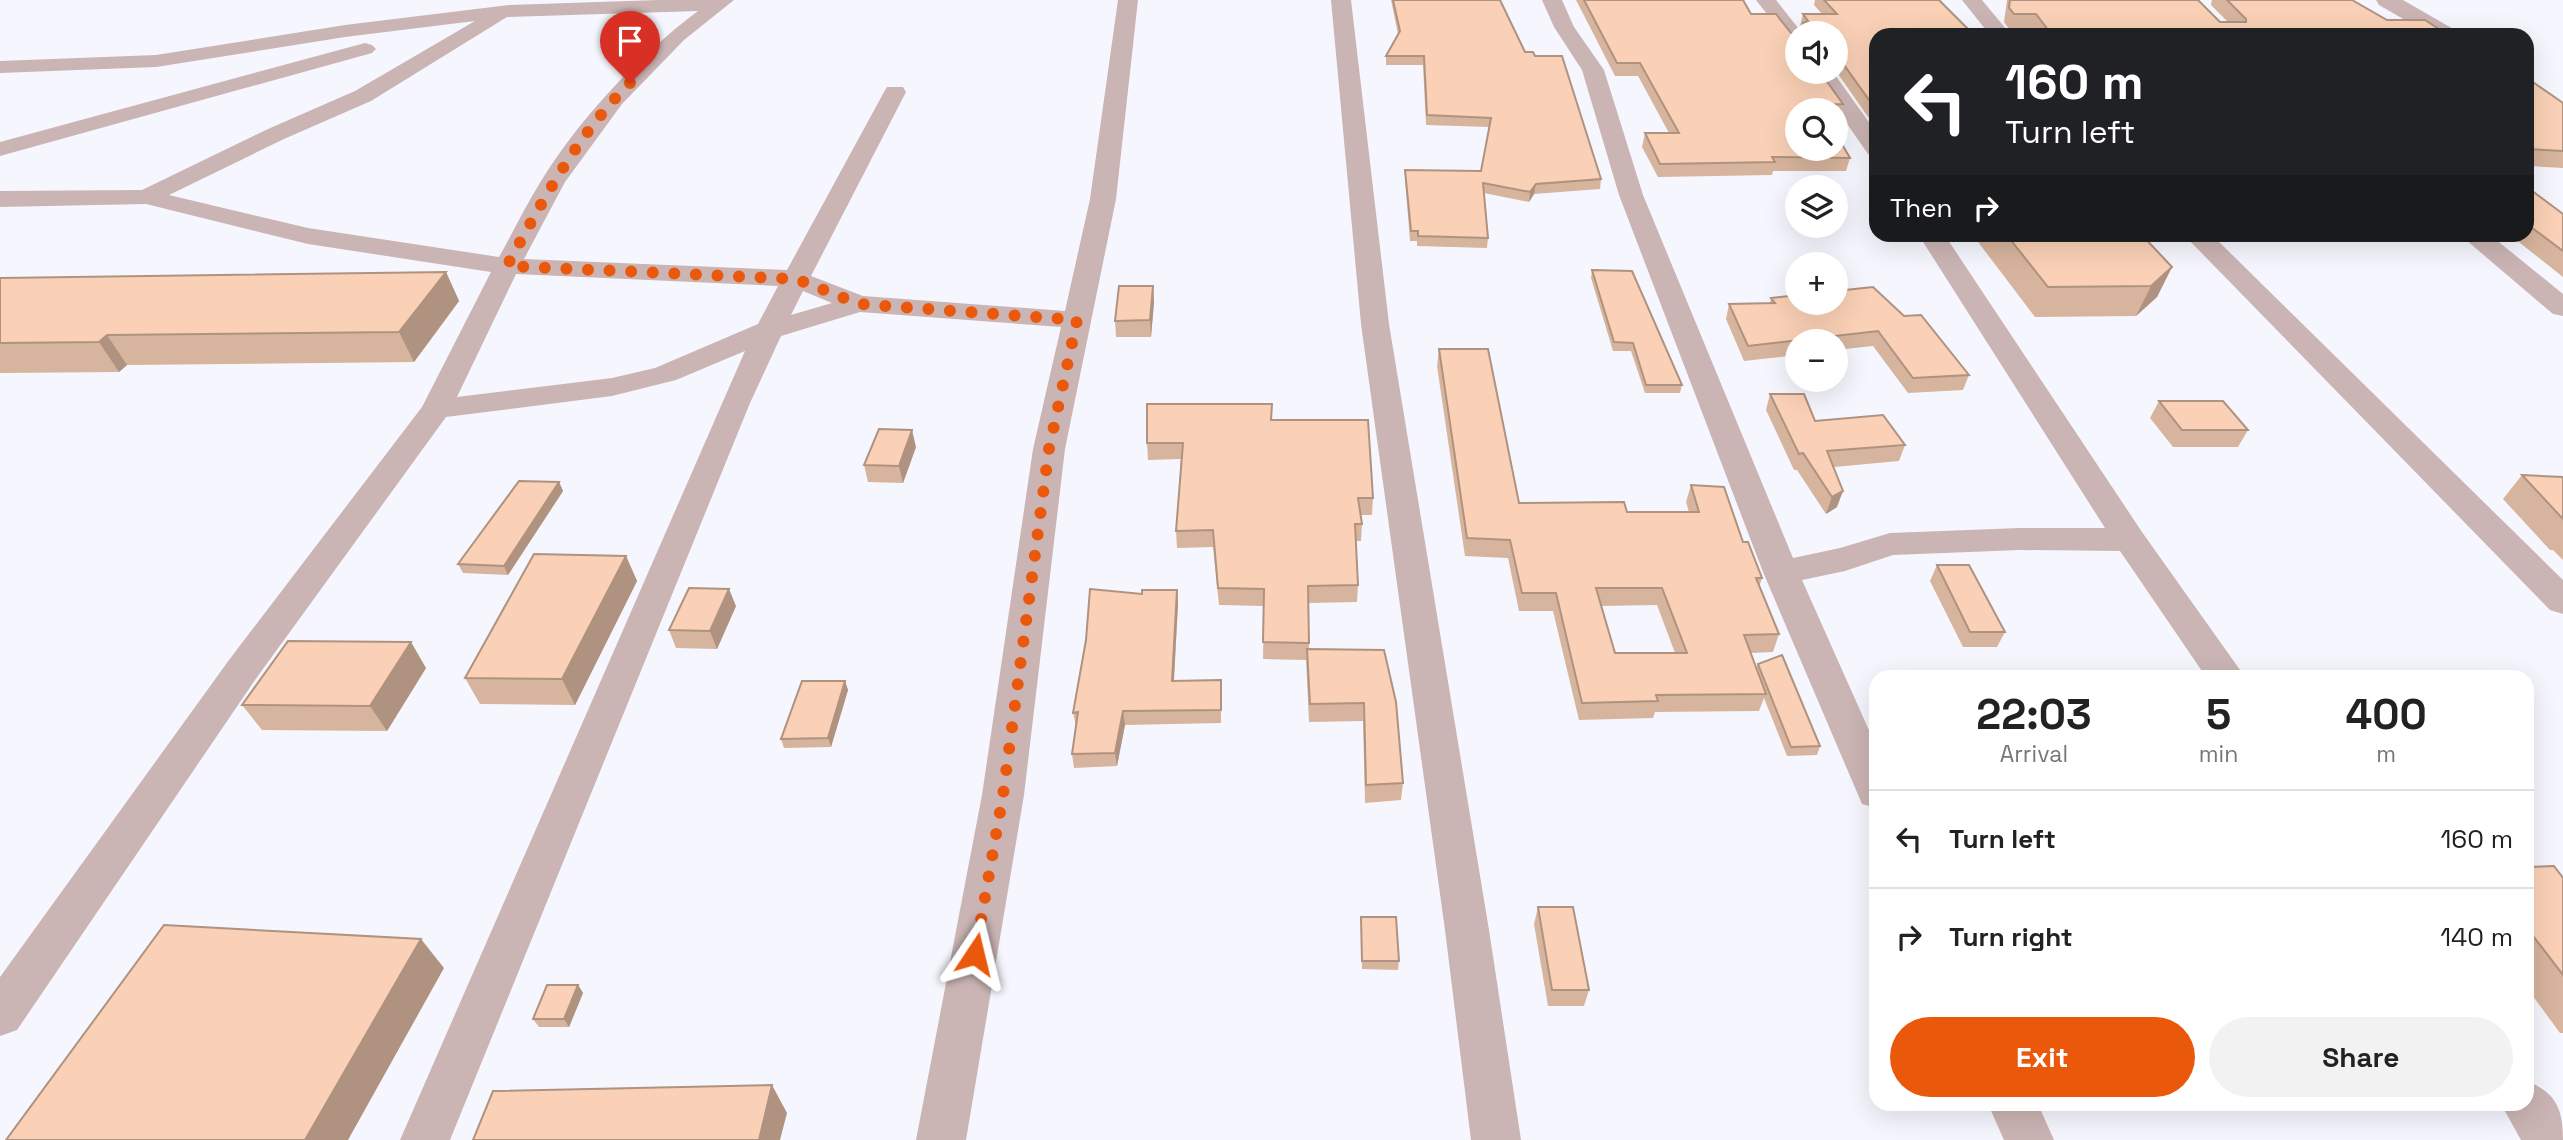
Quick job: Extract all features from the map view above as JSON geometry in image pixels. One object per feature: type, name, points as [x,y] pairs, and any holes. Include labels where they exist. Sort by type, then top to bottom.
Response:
[{"type":"street","points":[[564,8],[591,0]]},
{"type":"street","points":[[942,1140],[1003,795],[1049,449],[1103,199],[1128,0]]},
{"type":"street","points":[[1341,0],[1375,324],[1467,930],[1496,1140]]},
{"type":"street","points":[[1552,0],[1564,27],[1593,70],[1631,195],[1781,572],[1869,776]]},
{"type":"street","points":[[1766,0],[1785,25]]},
{"type":"street","points":[[1972,0],[1995,28]]},
{"type":"street","points":[[2387,0],[2435,28]]},
{"type":"street","points":[[0,67],[156,61],[516,5],[564,8],[719,1]]},
{"type":"street","points":[[0,1015],[242,670],[436,409],[507,266],[553,181],[614,99],[677,36],[719,1]]},
{"type":"street","points":[[146,197],[276,134],[363,96],[516,5]]},
{"type":"street","points":[[0,149],[289,68],[377,46],[481,27]]},
{"type":"street","points":[[1831,84],[1869,138]]},
{"type":"street","points":[[425,1140],[735,403],[769,330],[895,92]]},
{"type":"street","points":[[0,199],[146,197],[308,236],[507,266],[796,279],[859,304],[1077,320]]},
{"type":"street","points":[[1936,242],[2130,540],[2221,670]]},
{"type":"street","points":[[2204,242],[2563,601]]},
{"type":"street","points":[[2482,242],[2563,308]]},
{"type":"street","points":[[436,409],[612,387],[665,374],[769,330],[859,304]]},
{"type":"street","points":[[1781,572],[1844,559],[1890,544],[2020,539],[2130,540]]},
{"type":"street","points":[[2016,1111],[2029,1140]]},
{"type":"street","points":[[2531,1111],[2551,1140]]},
{"type":"building","points":[[1393,0],[1500,0],[1525,52],[1533,52],[1535,56],[1562,56],[1601,179],[1536,184],[1530,192],[1483,183],[1488,238],[1418,236],[1418,231],[1411,231],[1405,170],[1481,171],[1491,118],[1427,115],[1424,56],[1386,56],[1400,31]]},
{"type":"building","points":[[1584,0],[1743,0],[1751,14],[1776,14],[1785,25],[1785,84],[1829,84],[1839,98],[1785,98],[1785,157],[1772,157],[1775,162],[1660,164],[1645,133],[1679,133],[1640,63],[1617,63]]},
{"type":"building","points":[[1824,0],[1939,0],[1967,28],[1869,28],[1869,100],[1848,71],[1848,21],[1808,21],[1803,14],[1837,14]]},
{"type":"building","points":[[2010,0],[2198,0],[2220,22],[2246,22],[2227,0],[2352,0],[2387,20],[2425,20],[2437,28],[2047,28],[2036,14],[2014,14],[2009,8]]},
{"type":"building","points":[[2534,83],[2563,103],[2563,151],[2534,149]]},
{"type":"building","points":[[2534,192],[2563,214],[2563,251],[2534,229]]},
{"type":"building","points":[[2012,242],[2149,242],[2172,267],[2151,286],[2048,287]]},
{"type":"building","points":[[1592,270],[1632,271],[1682,385],[1646,385],[1633,343],[1614,342]]},
{"type":"building","points":[[446,272],[399,332],[107,335],[99,342],[0,343],[0,278]]},
{"type":"building","points":[[1119,286],[1153,286],[1150,320],[1115,321]]},
{"type":"building","points":[[1873,287],[1904,316],[1921,315],[1969,375],[1913,378],[1878,331],[1848,334],[1848,329],[1785,329],[1785,342],[1748,346],[1729,304],[1775,303],[1771,298],[1785,296],[1785,315],[1848,315],[1848,290]]},
{"type":"building","points":[[1439,349],[1488,349],[1519,503],[1624,502],[1627,512],[1699,512],[1691,485],[1724,487],[1743,542],[1748,542],[1762,578],[1756,578],[1779,634],[1744,635],[1766,694],[1656,695],[1658,701],[1582,703],[1556,593],[1522,593],[1510,540],[1467,538]],"holes":[[[1596,588],[1662,588],[1687,653],[1615,653]]]},
{"type":"building","points":[[1770,394],[1804,394],[1815,421],[1883,415],[1905,445],[1827,451],[1843,491],[1832,497],[1803,453],[1799,454]]},
{"type":"building","points":[[2159,401],[2223,401],[2248,430],[2182,430]]},
{"type":"building","points":[[1147,404],[1272,404],[1271,420],[1368,420],[1373,498],[1358,498],[1362,524],[1355,524],[1358,585],[1308,586],[1309,643],[1263,642],[1264,589],[1218,588],[1213,530],[1176,531],[1183,443],[1147,443]]},
{"type":"building","points":[[879,429],[912,430],[899,466],[864,465]]},
{"type":"building","points":[[2522,475],[2563,477],[2563,519]]},
{"type":"building","points":[[519,481],[559,482],[504,566],[458,564]]},
{"type":"building","points":[[534,554],[626,556],[562,679],[465,678]]},
{"type":"building","points":[[1937,565],[1969,565],[2005,632],[1970,632]]},
{"type":"building","points":[[689,588],[729,589],[710,631],[669,630]]},
{"type":"building","points":[[1090,589],[1142,594],[1142,590],[1177,590],[1172,681],[1221,680],[1221,710],[1123,711],[1115,753],[1072,754],[1078,712],[1073,713],[1086,640]]},
{"type":"building","points":[[288,641],[411,642],[370,706],[242,705]]},
{"type":"building","points":[[1307,649],[1384,650],[1396,702],[1403,783],[1366,785],[1364,703],[1310,704]]},
{"type":"building","points":[[1782,655],[1820,746],[1791,747],[1758,664]]},
{"type":"building","points":[[802,681],[845,681],[828,738],[781,739]]},
{"type":"building","points":[[2554,866],[2563,878],[2563,975],[2534,937],[2534,867]]},
{"type":"building","points":[[1538,907],[1573,907],[1589,990],[1552,990]]},
{"type":"building","points":[[1361,917],[1396,917],[1399,961],[1362,961]]},
{"type":"building","points":[[164,925],[421,939],[305,1140],[6,1140]]},
{"type":"building","points":[[547,985],[578,985],[564,1019],[533,1019]]},
{"type":"building","points":[[772,1085],[759,1140],[473,1140],[493,1091]]},
{"type":"route","points":[[630,83],[614,99],[553,181],[507,266],[796,279],[859,304],[1077,320],[1049,449],[1003,795],[975,954]]}]
